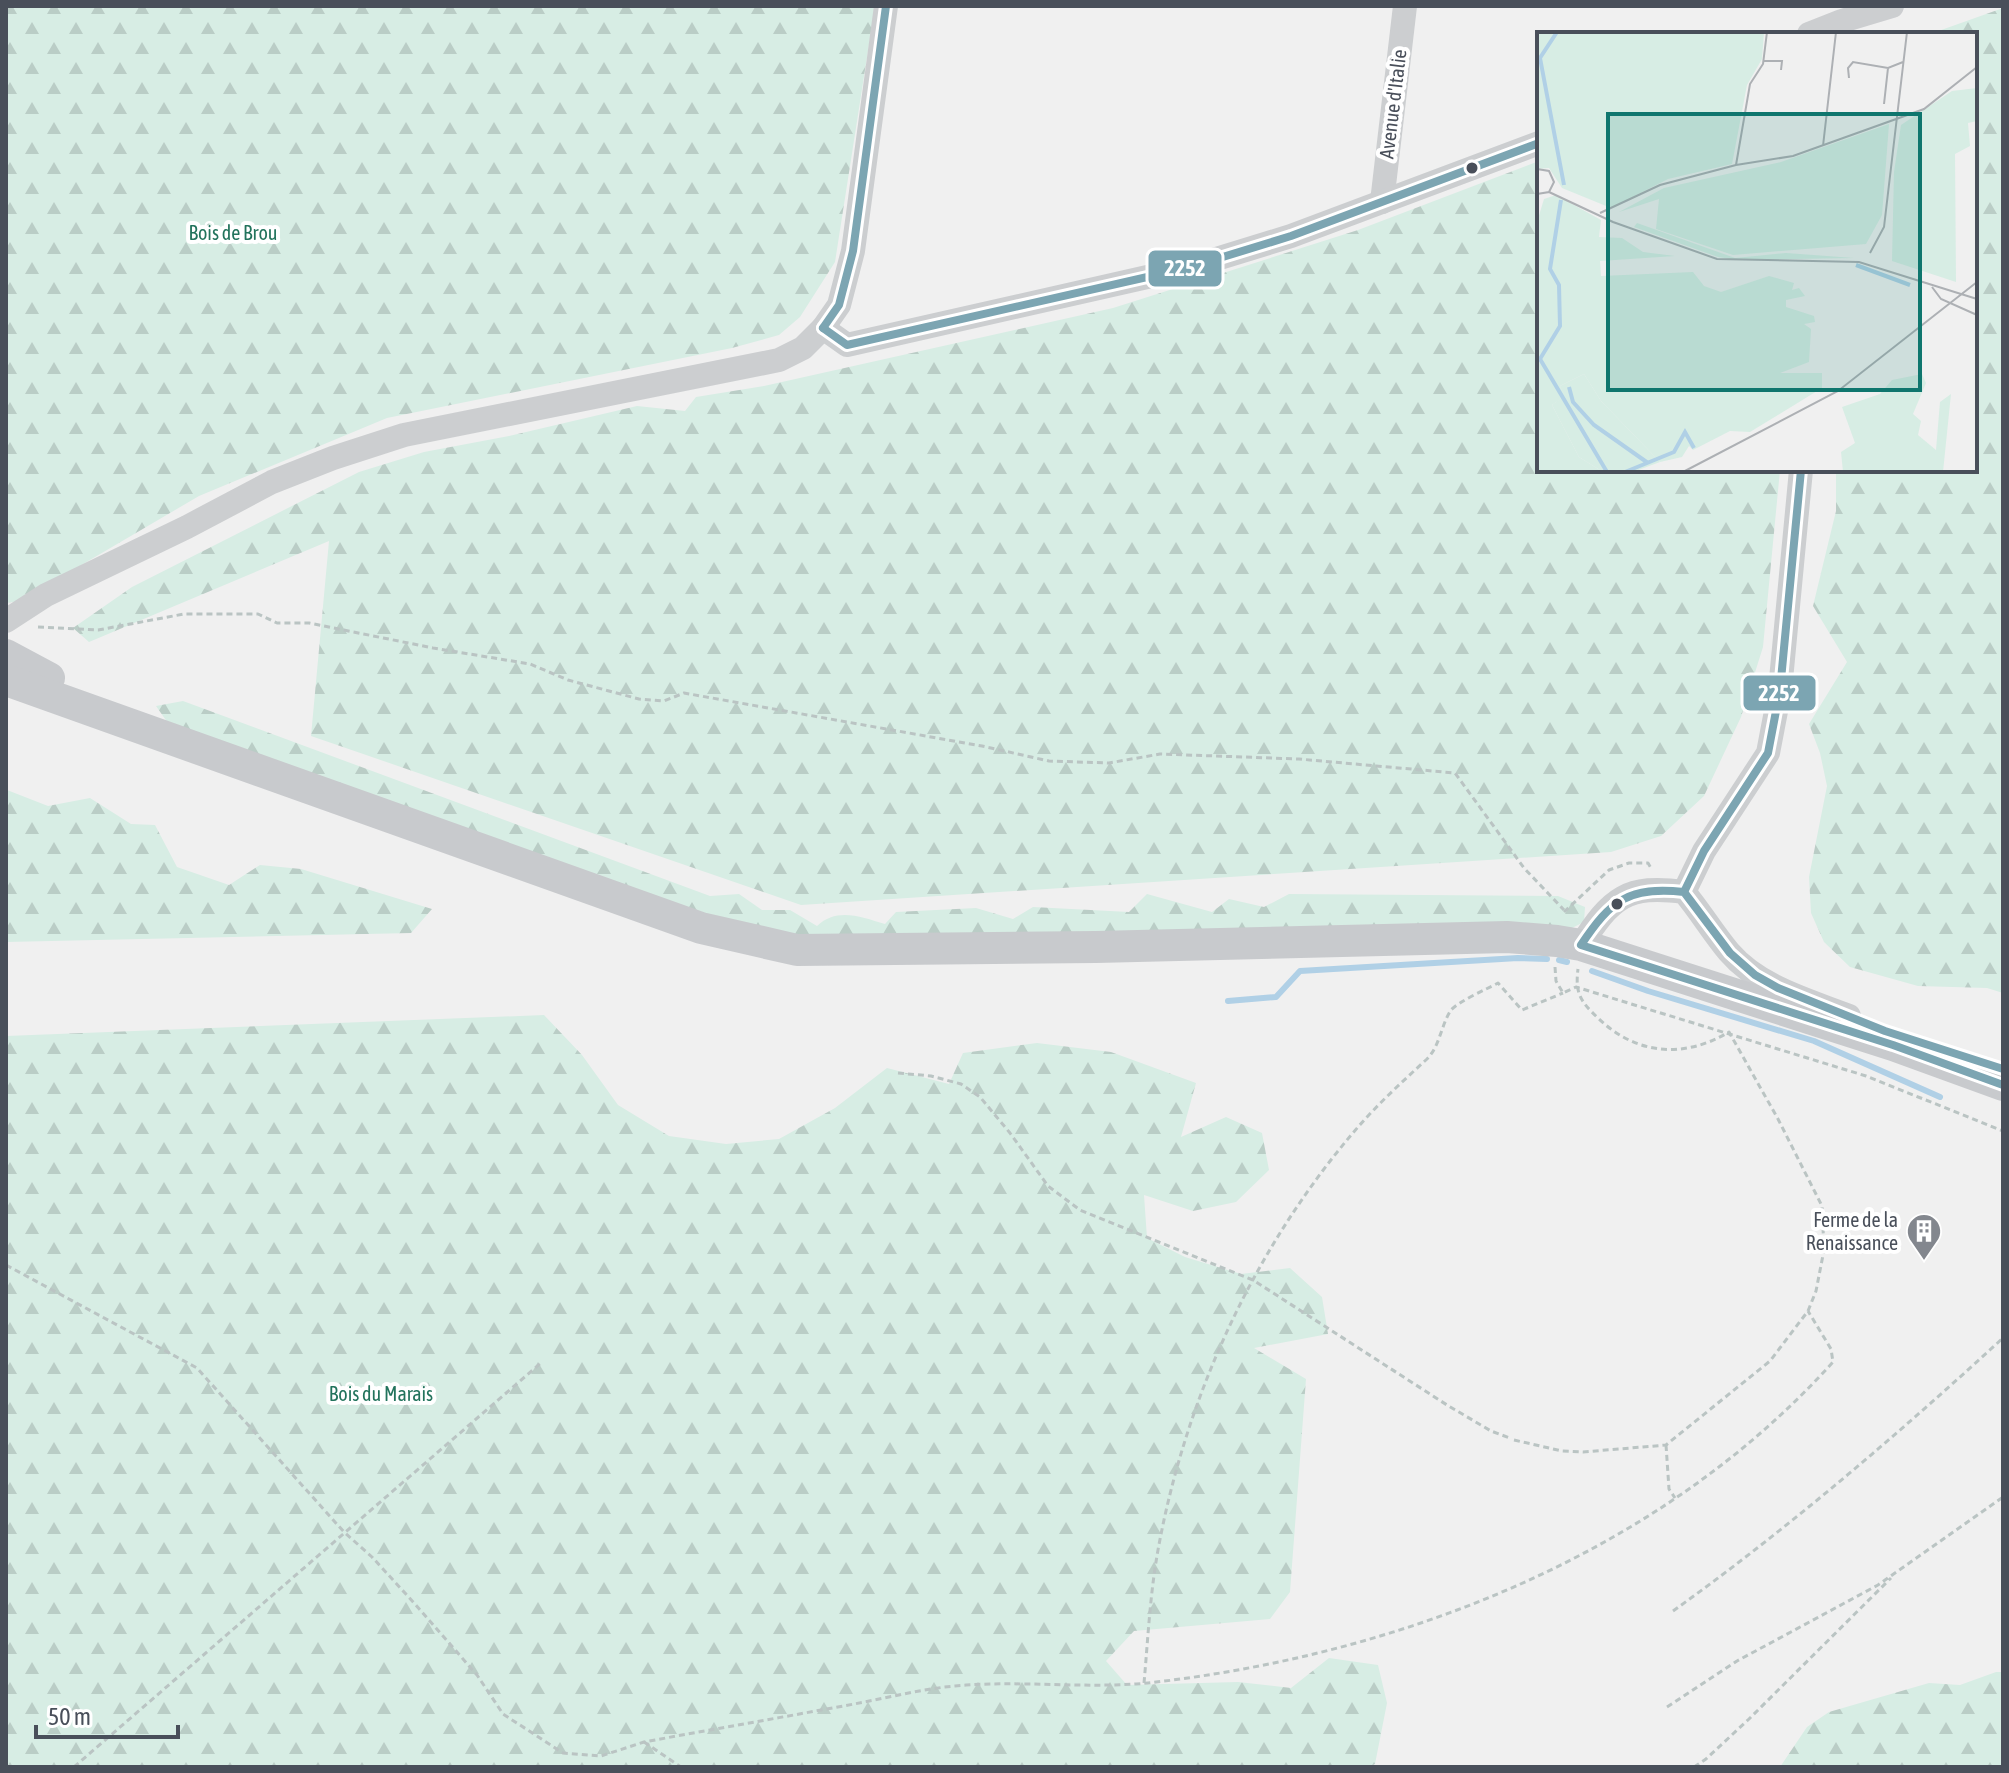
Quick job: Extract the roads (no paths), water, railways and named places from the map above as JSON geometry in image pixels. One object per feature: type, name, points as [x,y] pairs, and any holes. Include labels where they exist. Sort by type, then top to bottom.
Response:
[{"type":"main road","points":[[6,655],[121,721]]},
{"type":"main road","points":[[6,680],[701,928],[797,950],[1096,947],[1507,937],[1549,940],[1611,948],[2003,1069]]},
{"type":"main road","points":[[1581,945],[1893,1045],[2003,1085]]},
{"type":"street","points":[[6,621],[46,595],[272,482],[333,458],[404,435],[779,360],[803,348],[823,328],[839,305],[853,251],[886,6]]},
{"type":"street","name":"Avenue d'Italie","points":[[1382,202],[1405,6]]},
{"type":"street","points":[[1814,32],[1842,20],[1892,6]]},
{"type":"street","points":[[823,328],[847,345],[1187,268],[1291,236],[1537,144]]},
{"type":"street","points":[[1684,892],[1704,851],[1768,753],[1780,690],[1801,472]]},
{"type":"street","points":[[1581,945],[1595,923],[1618,900],[1655,888],[1684,892],[1730,953],[1755,975],[1778,988],[1885,1031]]},
{"type":"waterway","points":[[1228,1001],[1276,997],[1300,971],[1518,958],[1547,959]]},
{"type":"waterway","points":[[1559,960],[1567,962]]},
{"type":"waterway","points":[[1592,971],[1814,1041],[1940,1097]]},
{"type":"place","name":"Ferme de la Renaissance","points":[[1924,1262]]},
{"type":"park label","name":"Bois de Brou","points":[[233,233]]},
{"type":"park label","name":"Bois du Marais","points":[[381,1394]]}]
